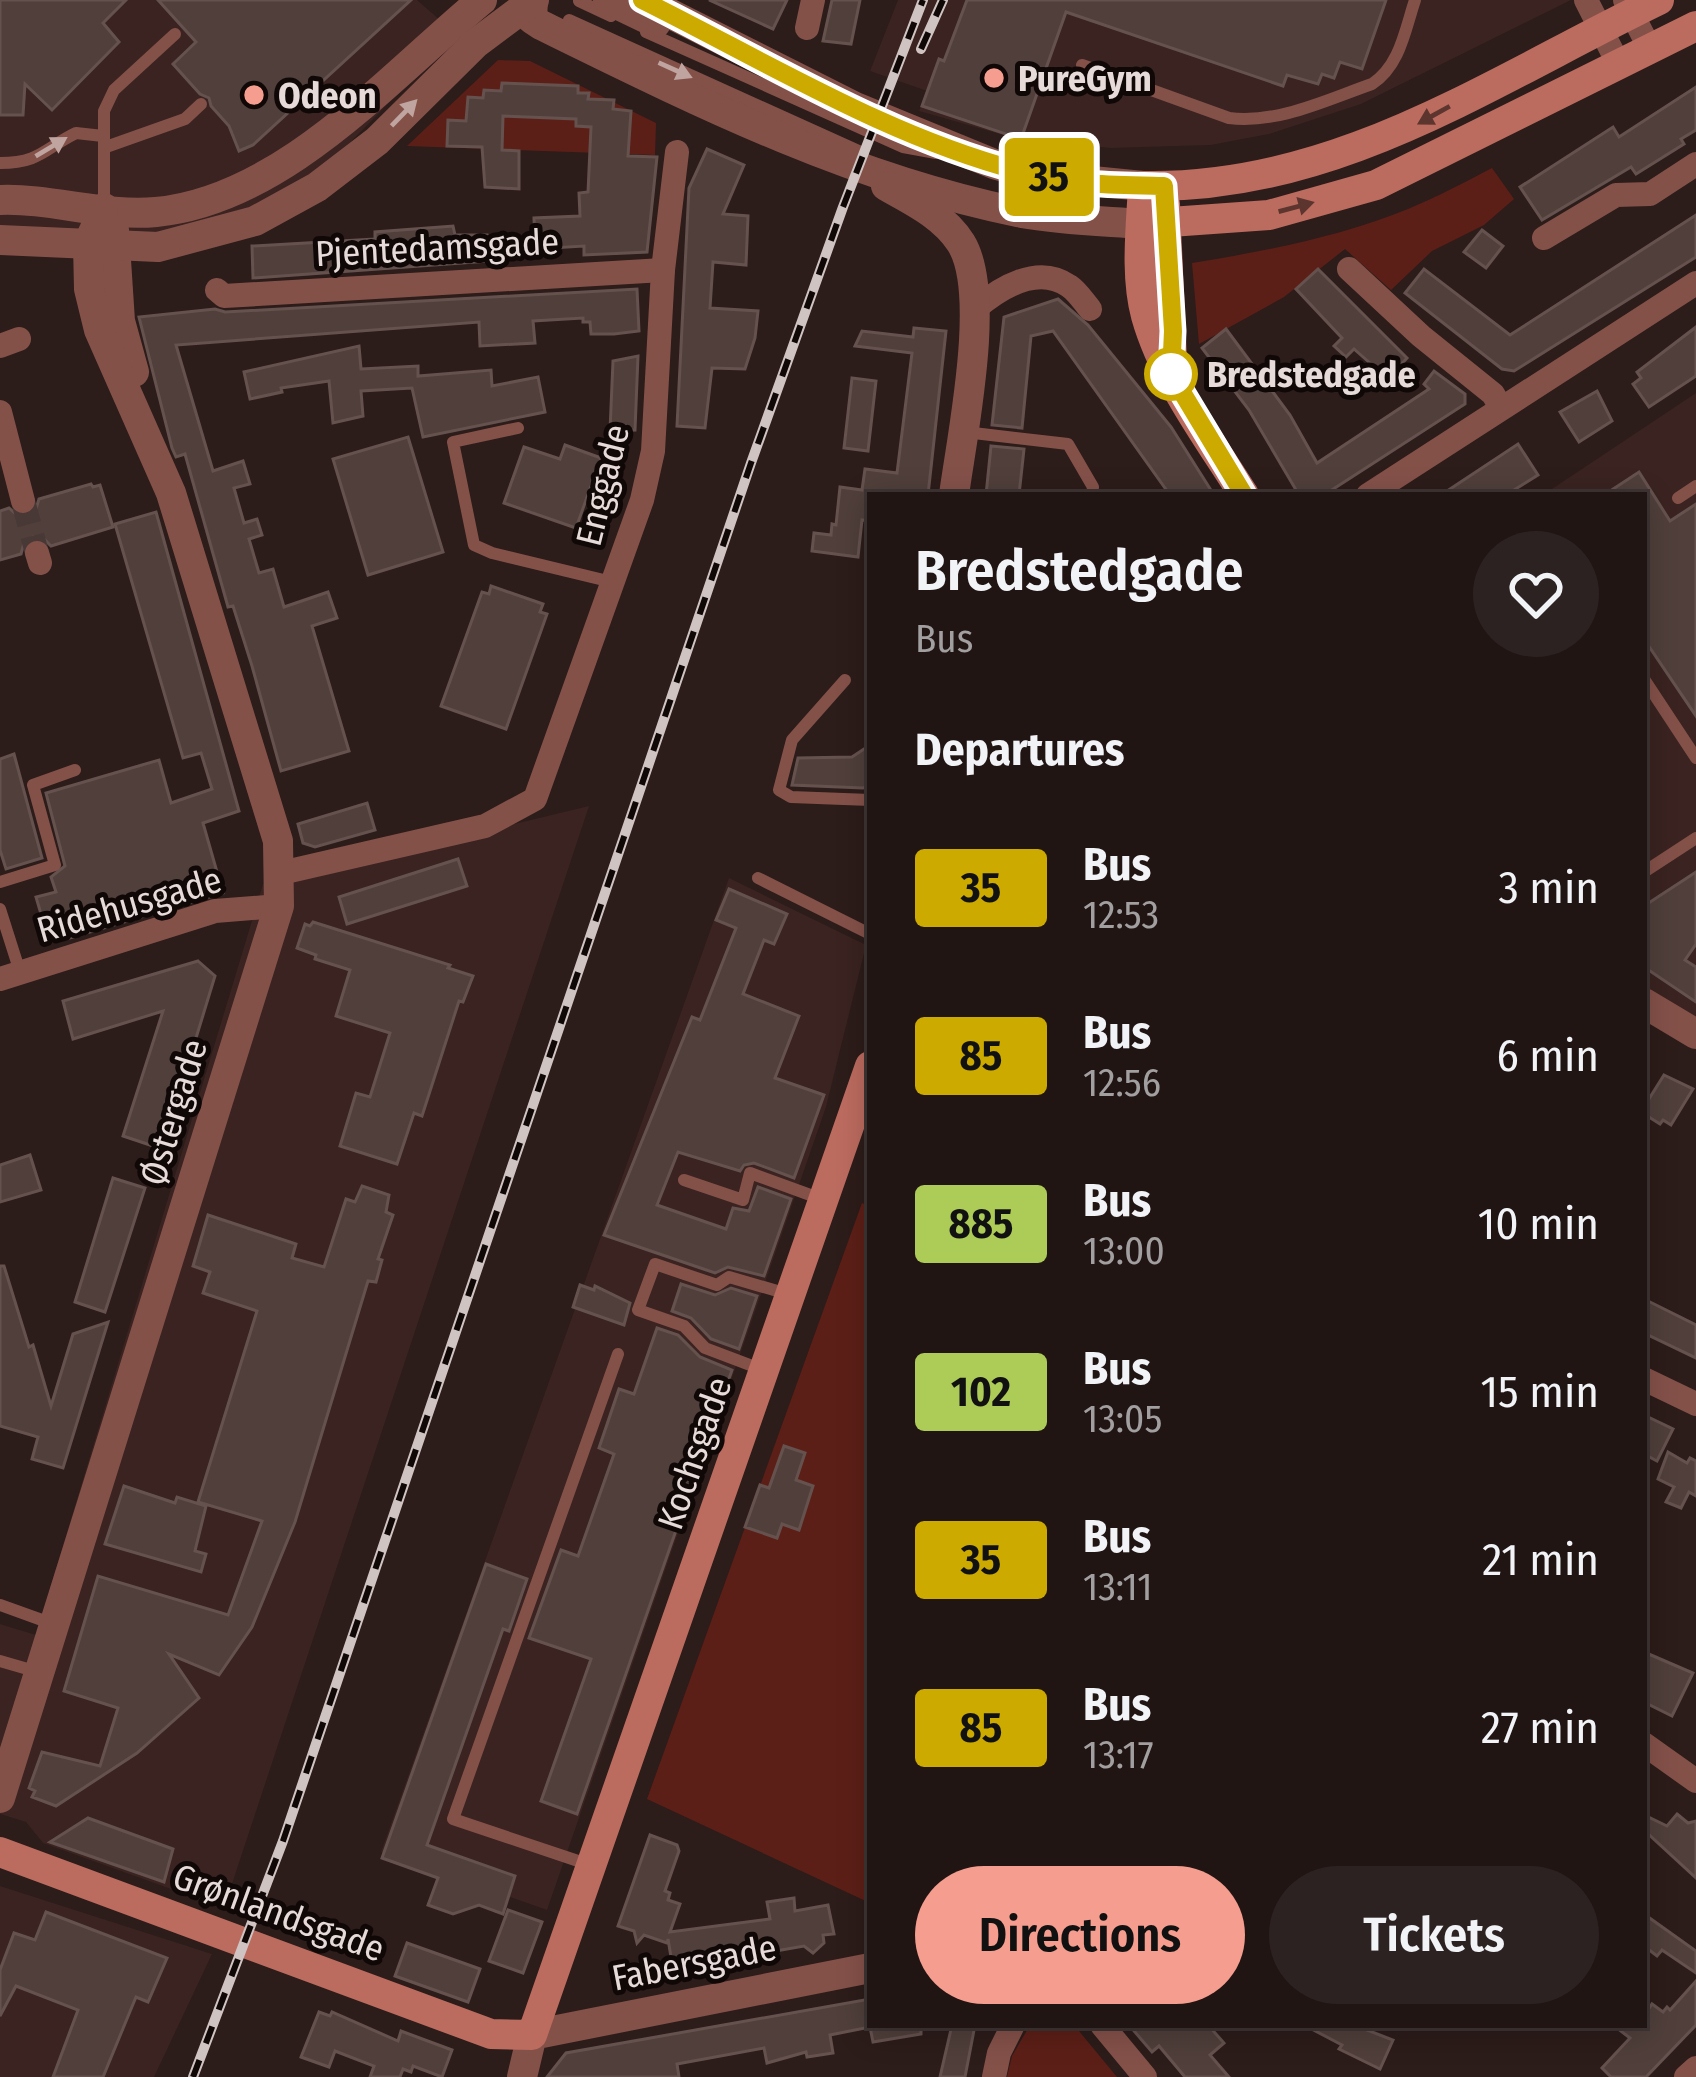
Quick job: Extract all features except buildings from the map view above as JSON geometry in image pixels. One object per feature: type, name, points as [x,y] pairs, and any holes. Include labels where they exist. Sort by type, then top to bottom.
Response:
[{"type":"main road","points":[[1154,224],[1269,214],[1376,185],[1487,133],[1610,46],[1639,5]]},
{"type":"main road","points":[[1242,492],[1171,374],[1173,331],[1154,224],[1153,186],[1249,176],[1362,148],[1610,46],[1650,49],[1696,26]]},
{"type":"main road","name":"Kochsgade","points":[[532,2035],[867,1075]]},
{"type":"main road","name":"Grønlandsgade","points":[[0,1852],[491,2034],[532,2035]]},
{"type":"street","points":[[0,240],[106,233],[210,217],[286,184],[307,170],[398,74],[482,0]]},
{"type":"street","points":[[533,0],[532,19],[541,25],[691,100],[838,162],[892,189],[946,225],[967,254],[976,308],[954,492]]},
{"type":"street","points":[[0,200],[158,247],[255,221],[317,187],[377,141],[476,44],[533,0]]},
{"type":"street","points":[[608,0],[661,25],[714,37]]},
{"type":"street","points":[[643,0],[910,132],[994,164],[1031,175],[1153,186]]},
{"type":"street","points":[[807,28],[813,0]]},
{"type":"street","points":[[1586,0],[1610,46]]},
{"type":"street","points":[[1639,5],[1650,49]]},
{"type":"street","name":"Enggade","points":[[281,873],[485,826],[535,799],[642,500],[653,451],[663,270],[677,152]]},
{"type":"street","points":[[838,162],[1024,213],[1154,224]]},
{"type":"street","points":[[1544,238],[1616,195],[1650,194],[1696,164]]},
{"type":"street","points":[[0,221],[68,225],[86,221],[106,233]]},
{"type":"street","name":"Østergade","points":[[0,1798],[279,907],[278,841],[188,545],[171,494],[99,330],[89,289],[106,233]]},
{"type":"street","points":[[1349,269],[1421,337],[1493,394],[1500,406]]},
{"type":"street","name":"Pjentedamsgade","points":[[217,290],[224,296],[663,270]]},
{"type":"street","points":[[976,308],[998,289],[1023,279],[1045,278],[1069,285],[1090,309]]},
{"type":"street","points":[[1372,492],[1696,283]]},
{"type":"street","points":[[0,412],[23,501]]},
{"type":"street","name":"Ridehusgade","points":[[10,975],[214,911],[279,907]]},
{"type":"street","points":[[1647,1005],[1696,1034]]},
{"type":"street","points":[[1647,1380],[1696,1404]]},
{"type":"street","points":[[1647,1746],[1696,1780]]},
{"type":"street","name":"Fabersgade","points":[[532,2035],[867,1969]]},
{"type":"street","points":[[994,2077],[1012,2028]]},
{"type":"street","points":[[1104,2028],[1144,2077]]},
{"type":"street","name":"Kochsgade","points":[[522,2077],[532,2035]]},
{"type":"street","points":[[1686,2077],[1696,2068]]},
{"type":"lane","points":[[1082,65],[1228,118],[1281,115],[1385,76],[1393,66],[1415,0]]},
{"type":"lane","points":[[579,2],[902,147],[994,164]]},
{"type":"lane","points":[[569,20],[946,193]]},
{"type":"lane","points":[[106,233],[104,111],[114,90],[175,34]]},
{"type":"lane","points":[[0,163],[21,163],[53,150],[76,133],[105,142],[185,119],[201,104]]},
{"type":"lane","points":[[518,428],[452,442],[474,545],[492,554],[613,582]]},
{"type":"lane","points":[[962,431],[1068,444],[1092,492]]},
{"type":"lane","points":[[1678,498],[1696,486]]},
{"type":"lane","points":[[845,680],[792,740],[778,790],[790,797],[867,800]]},
{"type":"lane","points":[[1647,684],[1696,758]]},
{"type":"lane","points":[[0,882],[55,865],[33,785],[75,770]]},
{"type":"lane","points":[[1647,870],[1696,838]]},
{"type":"lane","points":[[758,878],[867,932]]},
{"type":"lane","points":[[0,909],[10,975]]},
{"type":"lane","points":[[684,1180],[743,1200],[750,1173],[825,1200]]},
{"type":"lane","points":[[764,1371],[706,1348],[684,1326],[638,1310],[655,1264],[717,1285],[729,1276],[791,1295]]},
{"type":"lane","points":[[591,1865],[453,1820],[618,1354]]},
{"type":"lane","points":[[0,1605],[54,1624]]},
{"type":"lane","points":[[0,1661],[39,1672]]},
{"type":"shaded area","points":[[0,0],[417,0],[456,34],[339,154],[273,200],[211,223],[140,236],[0,240]]},
{"type":"shaded area","points":[[898,0],[1571,0],[1361,104],[1269,134],[1211,145],[1111,148],[1021,140],[919,111],[927,91],[870,71]]},
{"type":"shaded area","points":[[498,60],[530,61],[656,123],[655,155],[407,146]]},
{"type":"shaded area","points":[[1492,168],[1514,199],[1484,225],[1432,251],[1391,290],[1345,249],[1284,297],[1199,344],[1192,263],[1356,228]]},
{"type":"shaded area","points":[[1696,393],[1696,1039],[1647,1009],[1647,492],[1548,492]]},
{"type":"shaded area","points":[[589,806],[224,1908],[43,1843],[26,1822],[0,1814],[0,1624],[36,1635],[263,884]]},
{"type":"shaded area","points":[[729,878],[866,945],[826,1107],[547,1910],[381,1852]]},
{"type":"shaded area","points":[[862,1203],[867,1206],[867,1902],[647,1799]]},
{"type":"shaded area","points":[[0,1886],[212,1954],[154,2077],[0,2077]]},
{"type":"shaded area","points":[[1028,2028],[1076,2028],[1117,2077],[1007,2077],[1012,2056]]},
{"type":"tunnel","points":[[23,501],[37,553]]},
{"type":"railway","points":[[193,2077],[283,1841],[751,463],[923,0]]},
{"type":"railway","points":[[921,49],[943,0]]},
{"type":"bus line","name":"35","points":[[642,0],[855,107],[994,164],[1031,175],[1091,183],[1164,186],[1171,374],[1242,492]]},
{"type":"place","name":"PureGym","points":[[994,78]]},
{"type":"place","name":"Odeon","points":[[254,95]]},
{"type":"place","name":"Bredstedgade","points":[[1171,374]]}]
